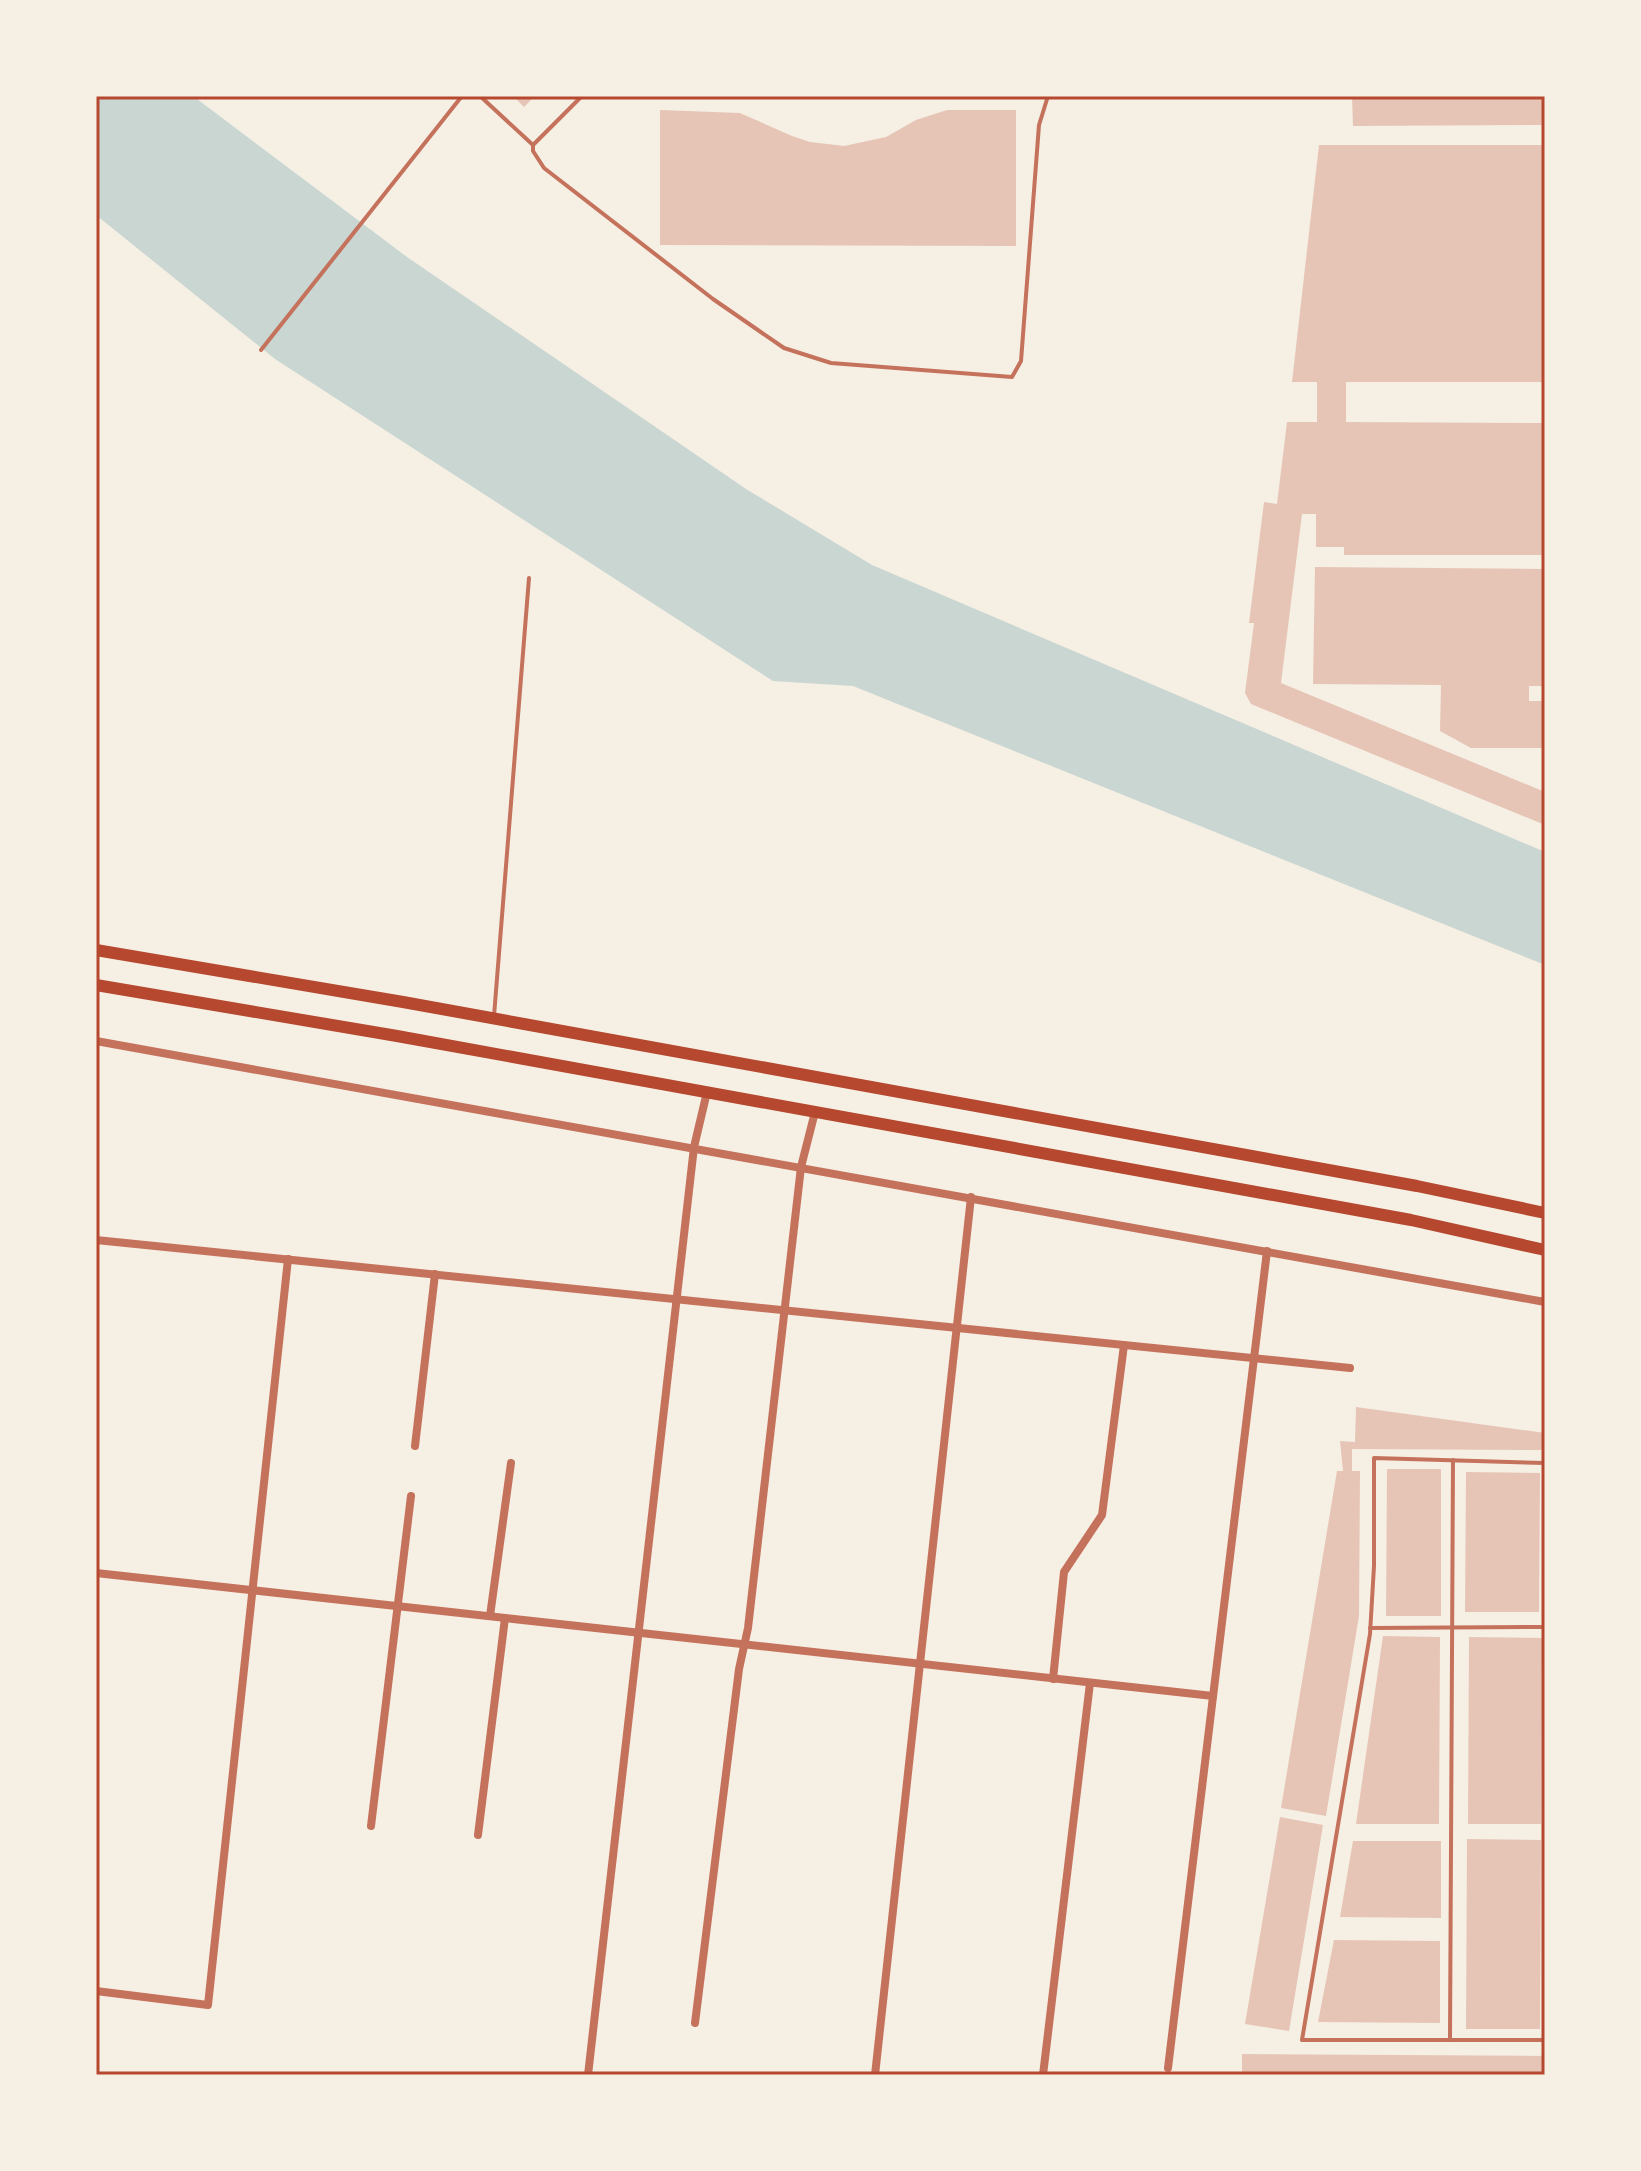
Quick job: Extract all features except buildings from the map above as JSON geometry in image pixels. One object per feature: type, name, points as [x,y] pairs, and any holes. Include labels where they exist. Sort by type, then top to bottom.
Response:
[{"type":"main road","points":[[96,950],[1386,1180],[1544,1213]]},
{"type":"main road","points":[[96,985],[1411,1220],[1545,1250]]},
{"type":"street","points":[[96,1041],[1545,1302]]},
{"type":"street","points":[[588,2075],[694,1147],[707,1092]]},
{"type":"street","points":[[695,2023],[801,1167],[815,1112]]},
{"type":"street","points":[[875,2075],[971,1197]]},
{"type":"street","points":[[96,1240],[1350,1368]]},
{"type":"street","points":[[1168,2068],[1267,1251]]},
{"type":"street","points":[[96,1991],[208,2005],[288,1259]]},
{"type":"street","points":[[415,1446],[435,1274]]},
{"type":"street","points":[[1053,1679],[1064,1572],[1102,1515],[1124,1345]]},
{"type":"street","points":[[490,1616],[511,1463]]},
{"type":"street","points":[[371,1826],[411,1496]]},
{"type":"street","points":[[96,1573],[1213,1696]]},
{"type":"street","points":[[478,1835],[505,1618]]},
{"type":"street","points":[[1043,2075],[1090,1683]]},
{"type":"lane","points":[[261,350],[462,96]]},
{"type":"lane","points":[[480,96],[533,145]]},
{"type":"lane","points":[[582,96],[533,145],[533,151],[544,168],[713,299],[784,348],[831,363],[1012,377],[1021,361],[1039,125],[1048,96]]},
{"type":"lane","points":[[494,1019],[529,578]]},
{"type":"lane","points":[[1545,1463],[1374,1458],[1374,1566],[1370,1628],[1302,2040],[1545,2040]]},
{"type":"lane","points":[[1450,2040],[1453,1460]]},
{"type":"lane","points":[[1370,1628],[1545,1627]]},
{"type":"shaded area","points":[[96,96],[193,96],[407,257],[746,489],[872,565],[1545,852],[1545,965],[853,686],[773,681],[275,359],[96,215]]}]
